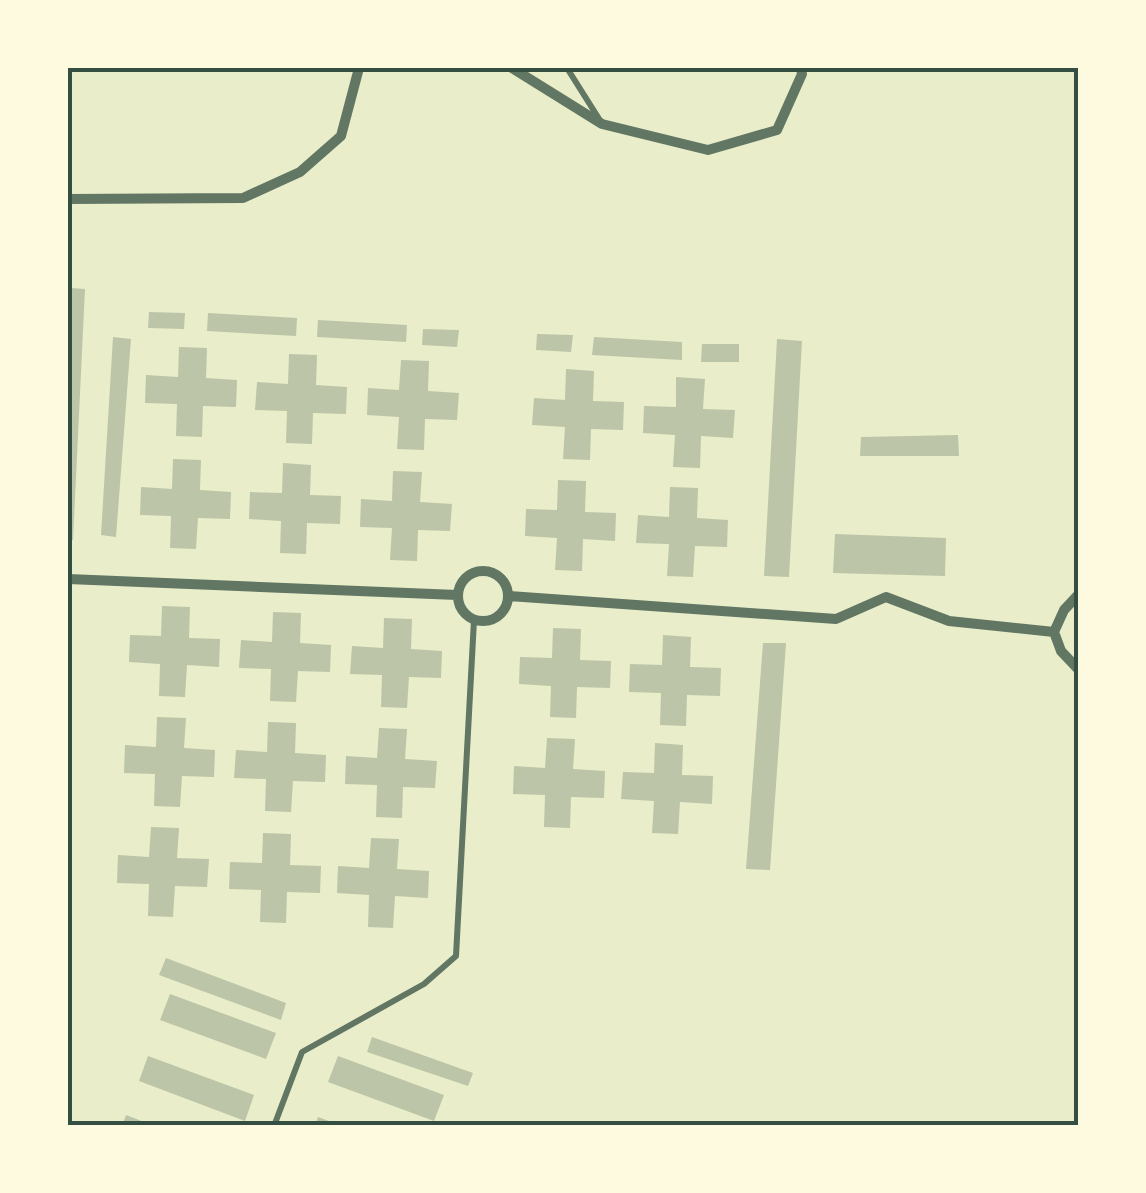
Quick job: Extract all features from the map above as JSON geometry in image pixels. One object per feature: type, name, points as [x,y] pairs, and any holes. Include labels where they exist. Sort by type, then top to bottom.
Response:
[{"type":"street","points":[[68,199],[243,198],[300,172],[341,136],[359,68]]},
{"type":"street","points":[[512,68],[602,124],[708,150],[776,130],[802,74],[801,68]]},
{"type":"street","points":[[484,569],[502,577],[509,596],[504,611],[490,620],[474,620],[461,610],[457,595],[465,576],[484,569]]},
{"type":"street","points":[[68,579],[457,595]]},
{"type":"street","points":[[1078,595],[1064,610],[1054,632],[1060,651],[1078,669]]},
{"type":"street","points":[[509,596],[836,619],[886,596],[948,621],[1054,632]]},
{"type":"lane","points":[[568,68],[602,124]]},
{"type":"lane","points":[[274,1126],[302,1052],[424,984],[456,956],[474,620]]},
{"type":"building","points":[[71,288],[85,289],[73,540],[68,540],[68,364]]},
{"type":"building","points":[[149,312],[185,313],[184,329],[148,328]]},
{"type":"building","points":[[208,313],[297,318],[296,336],[207,331]]},
{"type":"building","points":[[318,320],[407,325],[406,342],[317,337]]},
{"type":"building","points":[[423,329],[459,330],[457,347],[422,345]]},
{"type":"building","points":[[537,334],[573,335],[571,352],[536,350]]},
{"type":"building","points":[[113,337],[131,339],[116,537],[101,535]]},
{"type":"building","points":[[594,337],[682,342],[682,360],[592,355]]},
{"type":"building","points":[[777,339],[802,341],[789,577],[764,576]]},
{"type":"building","points":[[702,344],[739,344],[739,362],[701,362]]},
{"type":"building","points":[[179,347],[207,348],[206,378],[237,380],[236,407],[203,406],[202,437],[176,436],[177,404],[145,403],[146,375],[178,377]]},
{"type":"building","points":[[289,354],[317,355],[316,385],[347,387],[346,414],[313,413],[312,444],[286,443],[287,411],[255,410],[257,382],[288,384]]},
{"type":"building","points":[[401,360],[429,361],[428,391],[459,393],[457,420],[425,419],[424,450],[397,449],[399,417],[367,415],[368,388],[399,390]]},
{"type":"building","points":[[566,369],[594,371],[593,401],[624,402],[623,430],[591,429],[590,460],[563,459],[565,427],[532,425],[534,398],[565,400]]},
{"type":"building","points":[[676,377],[705,379],[703,409],[735,410],[733,438],[701,436],[700,468],[673,467],[675,435],[643,433],[644,406],[676,407]]},
{"type":"building","points":[[958,435],[959,456],[860,456],[861,437]]},
{"type":"building","points":[[173,459],[201,460],[200,490],[231,492],[230,519],[198,518],[196,549],[170,548],[171,516],[140,515],[141,487],[172,489]]},
{"type":"building","points":[[283,463],[311,465],[310,495],[341,496],[340,524],[307,523],[306,554],[280,553],[281,521],[249,519],[250,492],[282,493]]},
{"type":"building","points":[[393,471],[422,472],[420,502],[452,504],[450,531],[418,530],[417,561],[390,560],[392,528],[360,527],[361,499],[392,501]]},
{"type":"building","points":[[558,480],[586,481],[585,512],[616,513],[615,541],[583,539],[582,571],[555,570],[557,538],[525,536],[526,509],[557,510]]},
{"type":"building","points":[[670,487],[698,488],[697,518],[728,520],[727,547],[695,546],[693,577],[667,576],[669,544],[636,543],[638,515],[669,517]]},
{"type":"building","points":[[835,534],[946,538],[945,576],[833,573]]},
{"type":"building","points":[[162,606],[190,607],[189,638],[220,639],[219,667],[187,665],[185,697],[159,696],[160,664],[129,662],[130,635],[161,636]]},
{"type":"building","points":[[273,612],[301,613],[300,643],[331,645],[330,672],[298,671],[296,702],[270,701],[271,669],[239,668],[241,640],[272,642]]},
{"type":"building","points":[[384,618],[412,619],[411,649],[442,651],[441,678],[409,677],[407,708],[381,707],[382,675],[350,674],[352,646],[383,648]]},
{"type":"building","points":[[553,628],[581,629],[580,660],[611,661],[610,688],[577,687],[576,718],[550,717],[551,686],[519,684],[520,657],[552,658]]},
{"type":"building","points":[[663,635],[691,637],[690,667],[721,668],[720,696],[687,695],[686,726],[660,725],[661,693],[629,692],[630,664],[662,665]]},
{"type":"building","points":[[763,643],[786,643],[770,870],[746,869]]},
{"type":"building","points":[[157,717],[186,718],[184,748],[215,750],[214,777],[182,776],[180,807],[154,806],[155,774],[124,773],[125,745],[156,747]]},
{"type":"building","points":[[268,722],[296,723],[295,753],[326,755],[325,782],[293,781],[291,812],[265,811],[266,779],[234,778],[236,750],[267,752]]},
{"type":"building","points":[[379,728],[407,729],[405,759],[437,761],[435,788],[403,787],[402,818],[376,817],[377,785],[345,784],[346,756],[377,758]]},
{"type":"building","points":[[547,738],[575,739],[573,769],[605,771],[604,798],[571,797],[570,828],[544,827],[545,795],[513,794],[514,766],[545,768]]},
{"type":"building","points":[[655,743],[683,745],[682,775],[713,776],[712,804],[680,802],[678,834],[652,833],[654,801],[621,799],[623,772],[654,773]]},
{"type":"building","points":[[151,827],[179,828],[177,858],[209,859],[207,887],[175,886],[173,917],[148,916],[149,884],[117,883],[118,855],[149,857]]},
{"type":"building","points":[[263,833],[291,834],[290,865],[321,866],[320,893],[287,892],[286,923],[260,922],[261,890],[229,889],[230,862],[262,863]]},
{"type":"building","points":[[371,838],[399,839],[397,869],[429,871],[428,898],[395,896],[393,928],[368,927],[369,895],[337,893],[338,866],[369,868]]},
{"type":"building","points":[[166,958],[286,1003],[281,1020],[159,975]]},
{"type":"building","points":[[170,994],[276,1033],[266,1059],[160,1020]]},
{"type":"building","points":[[372,1037],[473,1073],[468,1086],[367,1052]]},
{"type":"building","points":[[148,1056],[254,1095],[245,1121],[139,1081]]},
{"type":"building","points":[[338,1056],[444,1095],[434,1121],[328,1082]]},
{"type":"building","points":[[126,1115],[152,1125],[152,1126],[122,1126]]},
{"type":"building","points":[[318,1117],[340,1125],[340,1126],[315,1126]]}]
